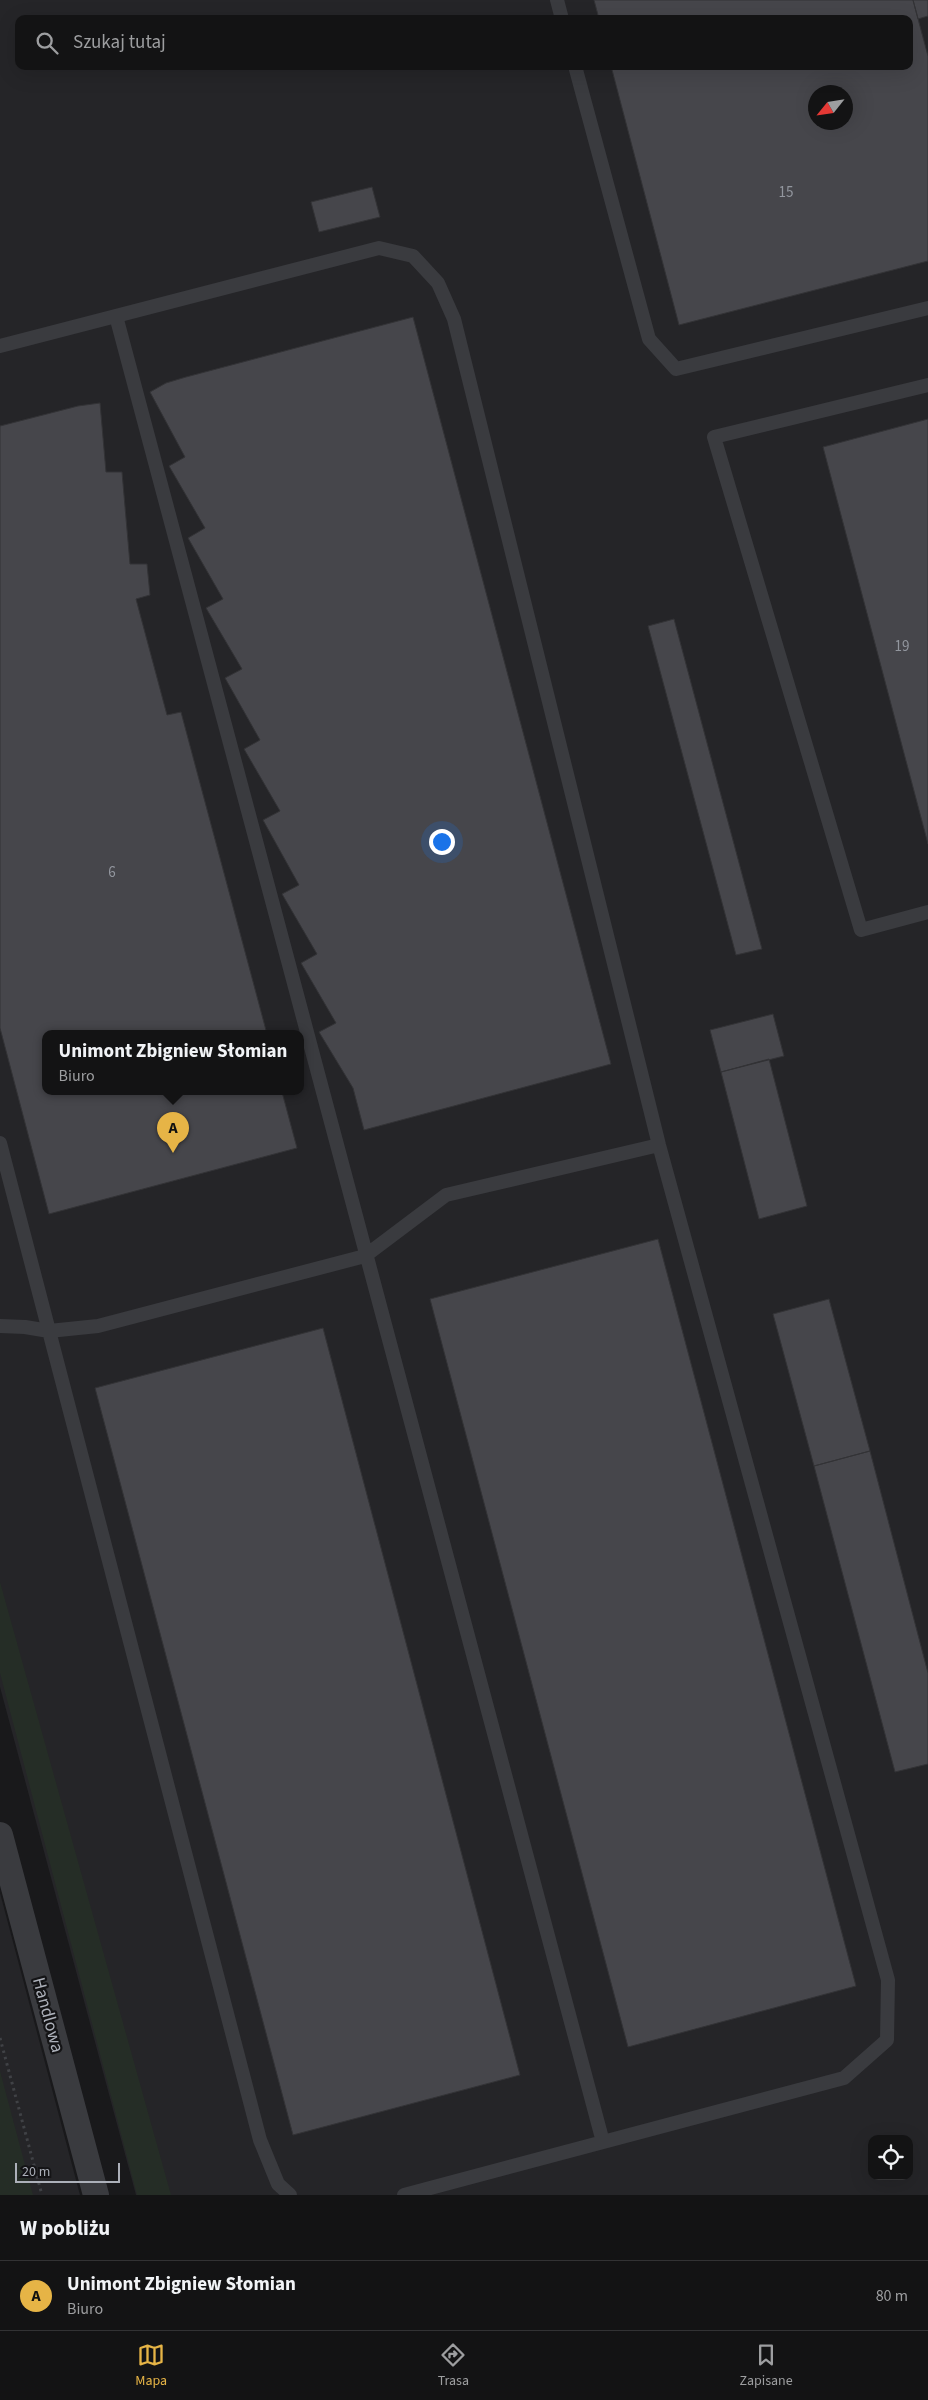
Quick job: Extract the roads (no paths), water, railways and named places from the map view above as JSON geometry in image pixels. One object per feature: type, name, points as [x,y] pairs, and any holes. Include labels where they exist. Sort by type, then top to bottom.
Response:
[{"type":"street","name":"Handlowa","points":[[0,1835],[96,2195]]},
{"type":"lane","points":[[557,0],[561,15]]},
{"type":"lane","points":[[576,70],[648,339],[676,369],[928,308]]},
{"type":"lane","points":[[0,346],[379,248],[413,256],[438,283],[454,319],[658,1145],[888,1980],[887,2040],[844,2078],[404,2195]]},
{"type":"lane","points":[[116,316],[365,1256],[603,2142]]},
{"type":"lane","points":[[928,385],[714,437],[861,930],[928,912]]},
{"type":"lane","points":[[0,1143],[260,2140],[278,2184],[290,2195]]},
{"type":"lane","points":[[0,1326],[25,1327],[49,1331],[98,1326],[365,1256],[446,1195],[658,1145]]},
{"type":"place","name":"Unimont Zbigniew Słomian","points":[[173,1153]]}]
